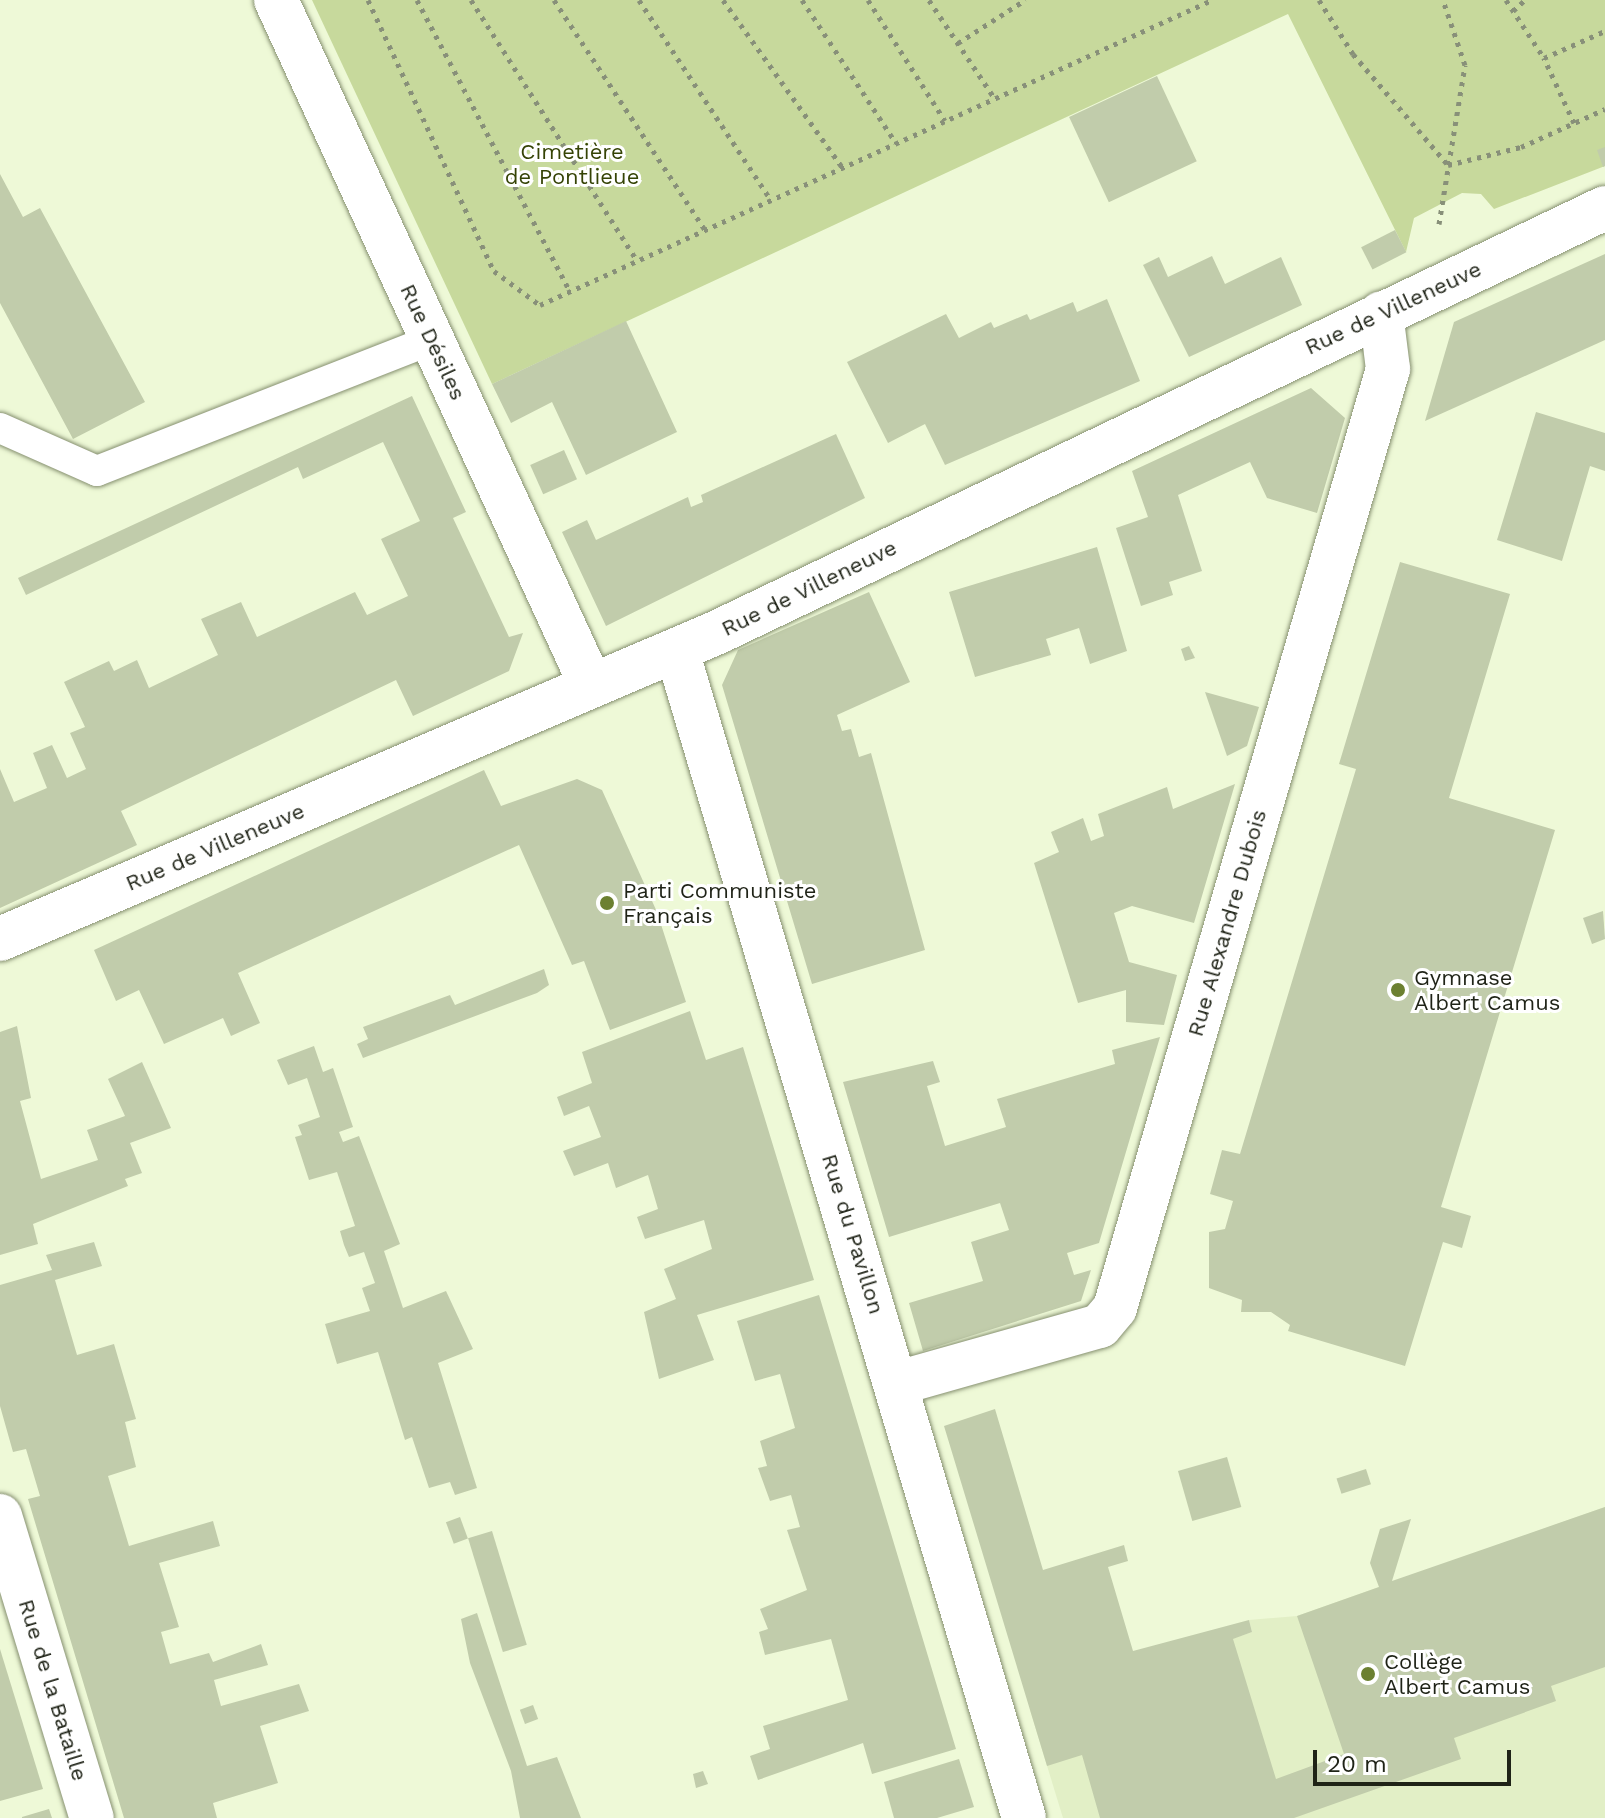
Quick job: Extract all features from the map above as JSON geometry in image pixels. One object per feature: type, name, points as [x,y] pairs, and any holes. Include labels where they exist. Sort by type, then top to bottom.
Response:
[{"type":"street","name":"Rue Désiles","points":[[276,0],[590,683]]},
{"type":"street","name":"Rue de Villeneuve","points":[[0,939],[590,683],[677,651],[1605,208]]},
{"type":"street","name":"Rue Alexandre Dubois","points":[[898,1383],[1100,1326],[1115,1308],[1388,369],[1381,313]]},
{"type":"street","name":"Rue du Pavillon","points":[[677,651],[898,1383],[1024,1818]]},
{"type":"street","name":"Rue de la Bataille","points":[[0,1516],[92,1818]]},
{"type":"lane","points":[[0,428],[97,471],[432,340]]},
{"type":"path","points":[[368,0],[494,271],[540,305],[1212,0]]},
{"type":"path","points":[[417,0],[570,291]]},
{"type":"path","points":[[471,0],[637,261]]},
{"type":"path","points":[[554,0],[705,230]]},
{"type":"path","points":[[639,0],[771,200]]},
{"type":"path","points":[[723,0],[843,168]]},
{"type":"path","points":[[802,0],[896,143]]},
{"type":"path","points":[[868,0],[945,121]]},
{"type":"path","points":[[929,0],[995,99]]},
{"type":"path","points":[[958,43],[1025,0]]},
{"type":"path","points":[[1319,0],[1353,54],[1448,165]]},
{"type":"path","points":[[1440,203],[1465,65],[1443,0]]},
{"type":"path","points":[[1506,0],[1544,58],[1574,123]]},
{"type":"path","points":[[1513,11],[1525,0]]},
{"type":"path","points":[[1544,58],[1605,31]]},
{"type":"path","points":[[1448,165],[1521,147],[1605,109]]},
{"type":"shaded area","name":"Collège Albert Camus","points":[[1605,1507],[1605,1818],[1063,1818],[1030,1710],[1252,1632],[1249,1620],[1297,1616]]},
{"type":"green space","name":"Cimetière de Pontlieue","points":[[312,0],[1605,0],[1605,166],[1494,209],[1481,194],[1462,193],[1414,218],[1406,252],[1288,14],[492,384]]},
{"type":"building","points":[[1157,76],[1197,161],[1109,202],[1069,117]]},
{"type":"building","points":[[1605,147],[1605,166],[1603,167],[1597,150]]},
{"type":"building","points":[[0,174],[23,217],[40,208],[145,402],[73,439],[0,303]]},
{"type":"building","points":[[1395,230],[1406,252],[1372,270],[1361,247]]},
{"type":"building","points":[[1605,254],[1605,340],[1425,421],[1454,322]]},
{"type":"building","points":[[1212,256],[1225,284],[1281,257],[1302,305],[1189,357],[1143,265],[1159,257],[1168,277]]},
{"type":"building","points":[[1107,299],[1140,381],[945,465],[925,424],[888,443],[847,362],[946,314],[959,338],[991,322],[994,328],[1027,314],[1030,320],[1073,302],[1077,312]]},
{"type":"building","points":[[626,321],[677,432],[586,475],[552,402],[511,423],[492,384]]},
{"type":"building","points":[[1311,388],[1345,418],[1317,513],[1267,498],[1250,462],[1178,495],[1202,571],[1169,582],[1173,595],[1141,606],[1116,528],[1148,517],[1132,471]]},
{"type":"building","points":[[412,396],[466,512],[453,518],[509,637],[523,633],[509,671],[413,716],[396,680],[121,811],[137,845],[0,908],[0,769],[14,802],[47,788],[33,753],[52,745],[67,778],[86,769],[70,733],[85,727],[64,682],[109,661],[114,671],[137,660],[149,688],[218,655],[201,619],[241,602],[257,637],[355,592],[367,615],[408,596],[381,539],[420,521],[383,442],[303,479],[298,467],[26,595],[18,578]]},
{"type":"building","points":[[1536,412],[1605,433],[1605,471],[1590,466],[1562,561],[1497,540]]},
{"type":"building","points":[[836,434],[865,498],[606,626],[562,532],[587,520],[596,540],[688,497],[691,507],[703,502],[701,495]]},
{"type":"building","points":[[564,450],[577,479],[543,494],[530,465]]},
{"type":"building","points":[[1097,547],[1127,651],[1090,664],[1079,628],[1046,639],[1051,655],[975,677],[949,592]]},
{"type":"building","name":"Gymnase Albert Camus","points":[[1400,562],[1510,594],[1449,798],[1555,830],[1441,1207],[1471,1216],[1462,1248],[1443,1242],[1405,1366],[1288,1331],[1290,1325],[1271,1312],[1241,1312],[1242,1300],[1209,1288],[1209,1232],[1225,1229],[1233,1201],[1210,1194],[1222,1150],[1240,1154],[1356,769],[1339,764]]},
{"type":"building","points":[[869,592],[910,682],[837,715],[842,731],[851,729],[859,757],[871,753],[925,950],[812,984],[722,685],[738,650]]},
{"type":"building","points":[[1189,646],[1195,658],[1185,661],[1181,649]]},
{"type":"building","points":[[1205,692],[1259,707],[1247,746],[1227,756]]},
{"type":"building","points":[[484,770],[501,806],[577,779],[602,790],[657,912],[686,1002],[610,1030],[584,961],[572,965],[519,845],[238,973],[260,1023],[231,1036],[223,1018],[164,1044],[139,990],[116,1001],[94,950]]},
{"type":"building","points":[[1235,784],[1194,923],[1132,906],[1114,913],[1129,962],[1177,975],[1164,1025],[1126,1022],[1126,990],[1078,1003],[1034,863],[1059,852],[1051,832],[1083,818],[1091,841],[1104,836],[1098,814],[1167,787],[1173,809]]},
{"type":"building","points":[[1603,911],[1605,939],[1592,944],[1583,918]]},
{"type":"building","points":[[544,969],[549,985],[537,993],[363,1058],[357,1044],[368,1039],[363,1027],[450,995],[455,1005]]},
{"type":"building","points":[[690,1011],[706,1060],[743,1047],[814,1280],[697,1315],[714,1360],[659,1379],[644,1312],[676,1299],[664,1269],[712,1249],[704,1220],[645,1239],[637,1217],[658,1209],[648,1175],[616,1188],[608,1163],[574,1176],[563,1151],[601,1137],[589,1106],[564,1116],[557,1097],[592,1083],[582,1052]]},
{"type":"building","points":[[17,1026],[31,1098],[20,1101],[41,1179],[98,1160],[87,1130],[125,1116],[108,1079],[142,1062],[171,1128],[130,1143],[142,1173],[125,1179],[128,1186],[33,1224],[38,1244],[0,1255],[0,1032]]},
{"type":"building","points":[[1160,1037],[1099,1243],[1067,1253],[1074,1275],[1091,1270],[1081,1301],[923,1351],[909,1303],[983,1281],[971,1242],[1009,1230],[1000,1203],[889,1237],[843,1082],[933,1061],[940,1082],[927,1086],[945,1146],[1006,1127],[997,1099],[1115,1064],[1112,1050]]},
{"type":"building","points":[[314,1046],[323,1072],[333,1068],[353,1127],[339,1132],[343,1142],[359,1136],[400,1244],[384,1251],[403,1308],[446,1291],[473,1349],[438,1363],[477,1488],[455,1495],[450,1482],[429,1488],[412,1437],[405,1440],[378,1352],[337,1364],[325,1324],[370,1311],[362,1288],[375,1283],[364,1252],[349,1257],[344,1245],[340,1231],[355,1226],[337,1172],[309,1180],[295,1137],[302,1135],[298,1125],[320,1117],[307,1078],[288,1085],[277,1060]]},
{"type":"building","points":[[94,1242],[102,1266],[55,1280],[77,1355],[114,1344],[136,1419],[125,1422],[136,1467],[108,1476],[129,1546],[213,1521],[220,1546],[159,1563],[179,1627],[161,1632],[170,1664],[209,1653],[213,1662],[261,1644],[268,1665],[214,1680],[221,1706],[299,1684],[309,1711],[260,1726],[278,1783],[213,1803],[217,1818],[124,1818],[28,1499],[40,1496],[26,1449],[13,1452],[0,1406],[0,1285],[52,1270],[46,1255]]},
{"type":"building","points":[[819,1295],[956,1749],[872,1774],[863,1743],[758,1780],[750,1756],[770,1749],[763,1726],[848,1700],[831,1639],[765,1655],[759,1632],[768,1629],[760,1609],[807,1590],[787,1530],[800,1527],[791,1495],[770,1501],[758,1468],[767,1466],[760,1441],[795,1428],[780,1374],[755,1381],[737,1321]]},
{"type":"building","name":"Collège Albert Camus","points":[[995,1409],[1043,1570],[1124,1545],[1128,1561],[1108,1567],[1133,1651],[1249,1620],[1252,1632],[1233,1639],[1276,1779],[1344,1754],[1297,1616],[1379,1587],[1370,1563],[1380,1529],[1411,1519],[1392,1581],[1605,1507],[1605,1667],[1551,1686],[1556,1701],[1454,1738],[1461,1759],[1294,1818],[1100,1818],[1082,1755],[1047,1766],[944,1426]]},
{"type":"building","points":[[1227,1457],[1241,1507],[1192,1521],[1178,1471]]},
{"type":"building","points":[[1366,1469],[1371,1484],[1341,1494],[1337,1479]]},
{"type":"building","points":[[460,1517],[468,1539],[454,1544],[446,1522]]},
{"type":"building","points":[[492,1531],[527,1645],[503,1652],[468,1538]]},
{"type":"building","points":[[477,1613],[527,1766],[557,1757],[581,1818],[520,1818],[511,1771],[470,1663],[461,1619]]},
{"type":"building","points":[[0,1649],[43,1789],[0,1801]]},
{"type":"building","points":[[533,1705],[538,1719],[525,1724],[520,1710]]},
{"type":"building","points":[[959,1759],[974,1807],[937,1818],[894,1818],[884,1782]]},
{"type":"building","points":[[703,1771],[708,1784],[696,1788],[693,1774]]},
{"type":"building","points":[[49,1809],[52,1818],[22,1818],[22,1817]]},
{"type":"place","name":"Parti Communiste Français","points":[[607,903]]},
{"type":"place","name":"Gymnase Albert Camus","points":[[1398,990]]},
{"type":"place","name":"Collège Albert Camus","points":[[1368,1674]]}]
